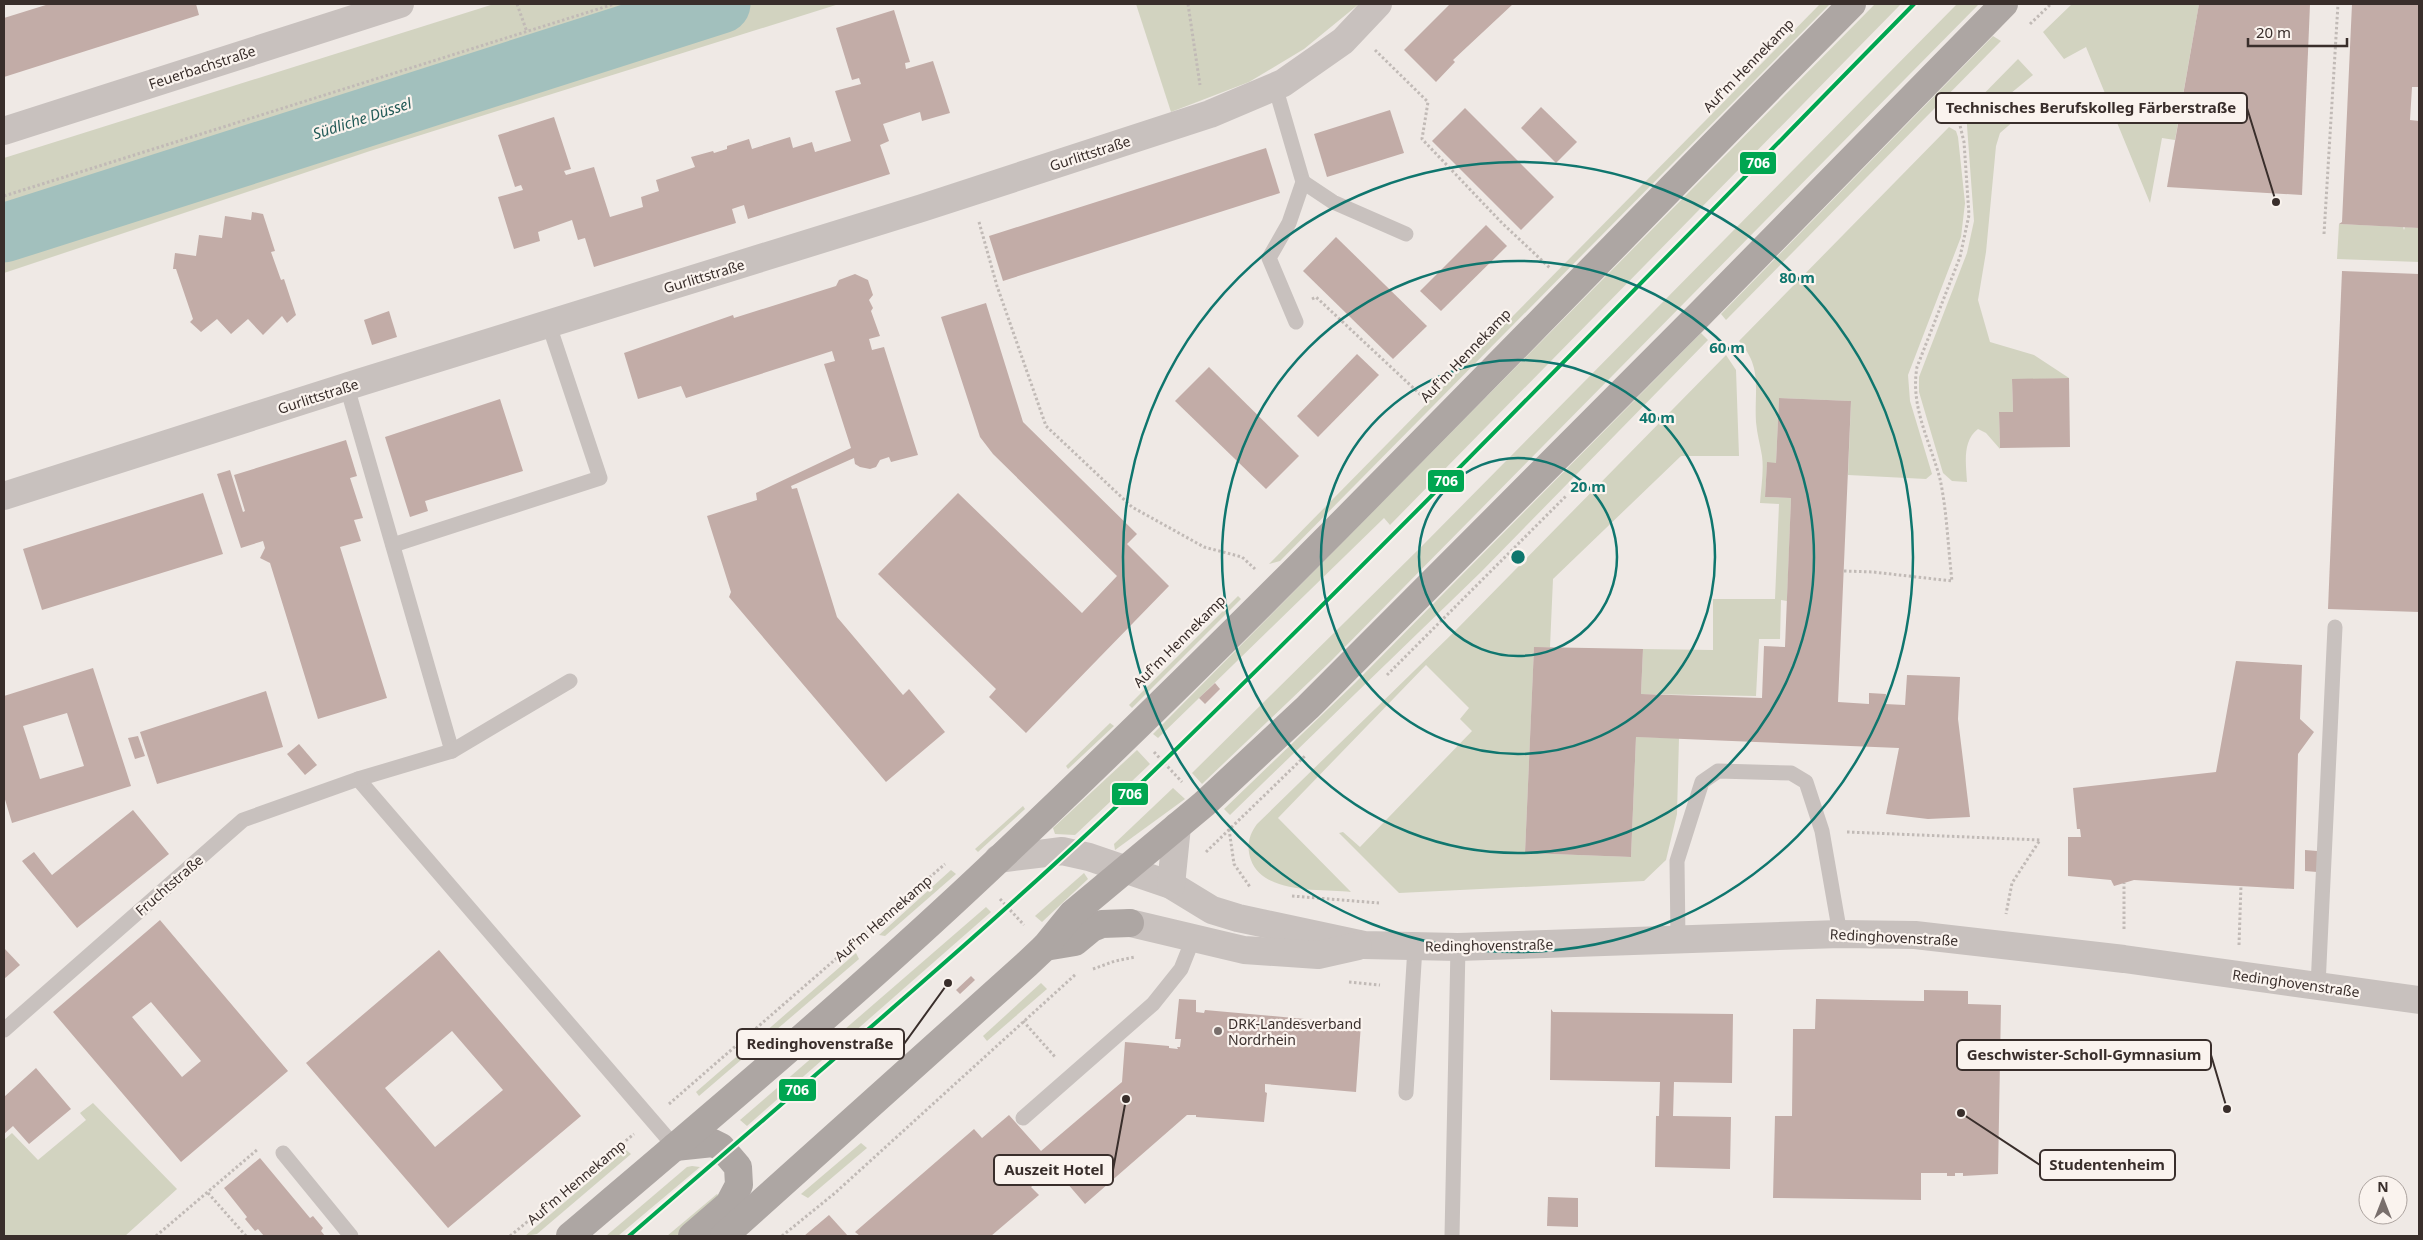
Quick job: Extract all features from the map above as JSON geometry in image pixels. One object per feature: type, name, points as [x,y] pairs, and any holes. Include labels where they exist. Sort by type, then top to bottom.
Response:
[{"type":"main road","points":[[570,1236],[782,1056],[998,859],[1133,731],[1852,4]]},
{"type":"main road","points":[[724,1236],[1045,947],[1072,914],[1177,826],[1308,707],[1700,314],[2004,4]]},
{"type":"main road","points":[[1045,947],[1075,942],[1092,928],[1102,924],[1130,923]]},
{"type":"main road","points":[[675,1147],[713,1143],[721,1146],[738,1167],[739,1185],[729,1204],[692,1236]]},
{"type":"street","name":"Feuerbachstraße","points":[[4,131],[337,13],[400,4]]},
{"type":"street","name":"Gurlittstraße","points":[[4,496],[970,192],[1210,114],[1275,86],[1342,41],[1378,4]]},
{"type":"street","points":[[1171,885],[1173,849],[1177,826]]},
{"type":"street","name":"Redinghovenstraße","points":[[998,859],[1062,851],[1089,857],[1171,885],[1212,910],[1238,918],[1364,945],[1458,947],[1840,934],[1915,935],[2000,944],[2419,1000]]},
{"type":"street","name":"Redinghovenstraße","points":[[1130,923],[1244,950],[1318,954],[1364,945]]},
{"type":"lane","points":[[1275,86],[1302,182],[1289,223],[1269,258],[1293,316]]},
{"type":"lane","points":[[1302,182],[1332,202],[1406,234]]},
{"type":"lane","points":[[393,545],[600,478],[549,325]]},
{"type":"lane","points":[[347,387],[452,751]]},
{"type":"lane","points":[[2318,986],[2335,628]]},
{"type":"lane","name":"Fruchtstraße","points":[[4,1030],[243,820],[358,780],[452,751],[570,681]]},
{"type":"lane","points":[[1678,939],[1677,861],[1702,782],[1718,771],[1791,773],[1806,782],[1822,831],[1840,934]]},
{"type":"lane","points":[[358,780],[675,1147]]},
{"type":"lane","points":[[1023,1118],[1153,1004],[1180,969],[1193,939]]},
{"type":"lane","points":[[1406,1093],[1415,947]]},
{"type":"lane","points":[[1452,1236],[1458,947]]},
{"type":"lane","points":[[283,1153],[351,1236]]},
{"type":"path","points":[[517,4],[527,32]]},
{"type":"path","points":[[4,196],[614,4]]},
{"type":"path","points":[[1188,4],[1198,80],[1210,114]]},
{"type":"path","points":[[2324,234],[2338,4]]},
{"type":"path","points":[[1356,27],[1380,57],[1428,102],[1422,139],[1502,222],[1550,268]]},
{"type":"path","points":[[1844,571],[1873,572],[1952,581],[1940,479],[1916,406],[1914,384],[1919,361],[1960,257],[1969,215],[1964,142],[1958,117],[1949,107]]},
{"type":"path","points":[[970,192],[998,286],[1046,426],[1132,507],[1204,547],[1242,557],[1276,587]]},
{"type":"path","points":[[1544,275],[1557,261]]},
{"type":"path","points":[[1293,316],[1316,297],[1424,398]]},
{"type":"path","name":"Auf'm Hennekamp","points":[[1417,404],[1430,391]]},
{"type":"path","points":[[1247,574],[1260,561]]},
{"type":"path","points":[[1158,756],[1181,781]]},
{"type":"path","points":[[1202,856],[1263,796]]},
{"type":"path","points":[[1230,829],[1234,864],[1248,886],[1256,889]]},
{"type":"path","points":[[1822,831],[2040,840],[2012,883],[2000,944]]},
{"type":"path","name":"Auf'm Hennekamp","points":[[510,1236],[652,1119],[950,859]]},
{"type":"path","points":[[2124,883],[2124,960]]},
{"type":"path","points":[[2238,975],[2241,885]]},
{"type":"path","points":[[1290,896],[1379,904]]},
{"type":"path","points":[[1002,901],[1024,925]]},
{"type":"path","points":[[782,1236],[835,1193],[1072,978]]},
{"type":"path","points":[[1023,1022],[1073,1076]]},
{"type":"path","points":[[156,1236],[263,1144]]},
{"type":"path","points":[[208,1193],[246,1236]]},
{"type":"green space","points":[[494,4],[839,4],[370,151],[4,273],[4,158]]},
{"type":"green space","points":[[1136,4],[1359,4],[1304,49],[1249,82],[1171,112]]},
{"type":"green space","points":[[1820,4],[1830,4],[1280,561],[1269,564]]},
{"type":"green space","points":[[1875,4],[1901,4],[1390,525],[1384,518],[1158,738],[1153,734]]},
{"type":"green space","points":[[1957,4],[1979,4],[1331,661],[1202,784],[1192,773],[1422,546]]},
{"type":"green space","points":[[2072,4],[2199,4],[2175,140],[2162,138],[2150,203],[2086,47],[2064,59],[2043,32]]},
{"type":"green space","points":[[1993,36],[2001,41],[1726,320],[1721,314]]},
{"type":"green space","points":[[2018,59],[2033,75],[1999,103],[2015,120],[2000,133],[1996,146],[1986,252],[1978,300],[1990,342],[2034,355],[2069,378],[2012,380],[2013,412],[1999,412],[2000,449],[1986,433],[1978,429],[1969,440],[1967,446],[1967,482],[1952,481],[1943,473],[1919,392],[1919,377],[1967,253],[1974,221],[1966,112]]},
{"type":"green space","points":[[1949,127],[1956,131],[1958,137],[1965,203],[1961,237],[1908,375],[1910,401],[1932,474],[1926,479],[1848,475],[1851,401],[1779,398],[1776,463],[1767,463],[1765,497],[1791,498],[1787,601],[1781,600],[1780,639],[1759,639],[1756,696],[1641,694],[1643,649],[1713,650],[1713,599],[1775,599],[1779,504],[1760,503],[1763,462],[1756,422],[1756,379],[1752,360],[1739,341]]},
{"type":"green space","points":[[2339,224],[2403,227],[2404,230],[2405,227],[2419,228],[2419,262],[2337,259]]},
{"type":"green space","points":[[1701,333],[1708,340],[1481,572],[1230,815],[1224,809],[1355,683]]},
{"type":"green space","points":[[1726,355],[1736,370],[1739,456],[1681,456],[1553,579],[1550,647],[1534,648],[1525,853],[1631,857],[1636,737],[1679,738],[1677,814],[1666,860],[1644,881],[1399,893],[1339,833],[1343,832],[1360,847],[1472,731],[1460,719],[1469,708],[1426,665],[1278,818],[1351,892],[1294,888],[1267,879],[1258,871],[1249,855],[1250,837],[1257,824],[1454,632]]},
{"type":"green space","points":[[1238,596],[1241,599],[1132,708],[1129,705]]},
{"type":"green space","points":[[1110,723],[1114,726],[1068,769],[1066,766]]},
{"type":"green space","points":[[1137,750],[1150,764],[1075,835],[1055,834],[1053,828]]},
{"type":"green space","points":[[1173,788],[1185,799],[1115,850],[1114,844]]},
{"type":"green space","points":[[1023,806],[1025,809],[978,852],[975,849]]},
{"type":"green space","points":[[951,870],[956,874],[885,936],[879,935]]},
{"type":"green space","points":[[1084,873],[1088,879],[1042,922],[1035,916]]},
{"type":"green space","points":[[986,907],[991,912],[747,1126],[740,1120]]},
{"type":"green space","points":[[856,953],[859,959],[699,1096],[696,1092]]},
{"type":"green space","points":[[1041,983],[1047,989],[987,1041],[983,1036]]},
{"type":"green space","points":[[93,1103],[177,1189],[125,1236],[4,1236],[4,1140],[12,1133],[38,1160],[86,1120],[80,1113]]},
{"type":"green space","points":[[861,1143],[867,1148],[808,1198],[801,1194]]},
{"type":"green space","points":[[626,1150],[631,1154],[537,1234],[525,1236]]},
{"type":"green space","points":[[687,1167],[700,1167],[618,1236],[606,1236]]},
{"type":"green space","points":[[717,1194],[721,1198],[679,1236],[667,1236]]},
{"type":"building","points":[[49,4],[196,4],[199,15],[4,77],[4,18]]},
{"type":"building","points":[[1450,4],[1513,4],[1453,60],[1455,62],[1436,82],[1404,50]]},
{"type":"building","points":[[2199,4],[2310,4],[2302,195],[2167,187]]},
{"type":"building","points":[[2352,4],[2419,4],[2419,87],[2412,87],[2410,120],[2419,121],[2419,228],[2339,224],[2342,222]]},
{"type":"building","points":[[894,10],[910,62],[905,63],[906,69],[933,61],[950,113],[922,121],[920,112],[883,124],[889,141],[880,145],[890,174],[748,219],[744,205],[732,209],[736,223],[594,267],[585,238],[578,240],[572,220],[538,232],[540,241],[514,249],[498,197],[523,190],[521,185],[515,187],[498,135],[554,117],[571,169],[564,171],[566,175],[594,167],[610,217],[643,207],[641,197],[659,191],[656,180],[695,167],[691,157],[727,149],[727,146],[749,139],[752,149],[790,137],[793,148],[812,142],[815,152],[851,141],[835,91],[861,84],[859,78],[852,80],[836,28]]},
{"type":"building","points":[[1541,107],[1577,142],[1556,163],[1521,128]]},
{"type":"building","points":[[1465,108],[1554,197],[1521,230],[1432,141]]},
{"type":"building","points":[[1390,110],[1404,153],[1327,177],[1314,134]]},
{"type":"building","points":[[1266,148],[1280,193],[1003,281],[989,236]]},
{"type":"building","points":[[252,212],[263,214],[275,251],[271,252],[281,280],[284,279],[296,315],[287,323],[282,316],[263,335],[248,319],[231,334],[217,319],[201,332],[190,322],[193,319],[176,269],[173,269],[175,253],[196,256],[199,235],[222,238],[225,216],[251,220]]},
{"type":"building","points":[[1486,225],[1507,246],[1441,311],[1420,291]]},
{"type":"building","points":[[1336,237],[1427,326],[1393,359],[1303,271]]},
{"type":"building","points":[[2342,271],[2419,274],[2419,612],[2328,609]]},
{"type":"building","points":[[855,274],[868,280],[873,295],[869,300],[873,308],[871,311],[880,336],[869,339],[872,350],[884,347],[918,455],[891,462],[889,457],[880,460],[876,467],[870,469],[855,464],[854,458],[791,486],[792,489],[797,488],[837,617],[903,695],[909,689],[945,732],[886,782],[729,597],[731,592],[707,516],[757,500],[756,493],[851,448],[824,364],[835,361],[832,351],[686,398],[681,386],[638,399],[624,353],[733,315],[734,318],[836,286],[839,280]]},
{"type":"building","points":[[986,303],[1023,422],[1137,534],[1127,544],[1169,586],[1026,733],[989,697],[996,689],[878,574],[958,493],[1082,613],[1117,576],[993,454],[980,437],[941,317]]},
{"type":"building","points":[[389,311],[397,337],[372,345],[364,320]]},
{"type":"building","points":[[1357,354],[1379,375],[1318,437],[1297,416]]},
{"type":"building","points":[[1209,367],[1299,456],[1266,489],[1175,401]]},
{"type":"building","points":[[2069,378],[2070,447],[2000,448],[1999,412],[2013,412],[2012,379]]},
{"type":"building","points":[[1779,398],[1851,401],[1838,702],[1869,704],[1869,693],[1886,694],[1885,704],[1905,705],[1907,675],[1960,677],[1958,719],[1970,817],[1928,819],[1886,814],[1899,748],[1636,737],[1631,857],[1525,853],[1534,647],[1643,649],[1641,694],[1762,698],[1764,646],[1785,647],[1791,498],[1765,497],[1767,462],[1776,463]]},
{"type":"building","points":[[500,399],[523,471],[425,501],[428,511],[410,517],[385,437]]},
{"type":"building","points":[[346,440],[357,476],[350,478],[363,518],[354,520],[361,541],[340,547],[387,698],[318,719],[270,563],[260,558],[265,548],[263,541],[241,548],[217,474],[230,470],[243,512],[245,511],[234,475]]},
{"type":"building","points":[[203,493],[223,554],[42,610],[23,549]]},
{"type":"building","points":[[2236,661],[2302,665],[2300,719],[2314,732],[2298,754],[2294,889],[2134,880],[2114,886],[2111,880],[2068,876],[2068,837],[2081,837],[2080,829],[2077,829],[2073,788],[2216,772]]},
{"type":"building","points":[[93,668],[131,786],[12,823],[4,796],[4,696]],"holes":[[[67,713],[84,766],[40,779],[23,726]]]},
{"type":"building","points":[[1215,683],[1220,689],[1205,704],[1199,698]]},
{"type":"building","points":[[266,691],[283,747],[157,784],[140,732]]},
{"type":"building","points":[[138,736],[145,756],[135,759],[128,738]]},
{"type":"building","points":[[299,744],[317,765],[305,775],[287,754]]},
{"type":"building","points":[[133,810],[169,854],[77,928],[22,861],[34,852],[52,875]]},
{"type":"building","points":[[2305,850],[2317,851],[2317,872],[2305,871]]},
{"type":"building","points":[[160,920],[288,1071],[181,1162],[53,1012]],"holes":[[[151,1002],[201,1061],[182,1077],[132,1017]]]},
{"type":"building","points":[[4,948],[20,965],[4,979]]},
{"type":"building","points":[[439,950],[581,1116],[448,1228],[306,1063]],"holes":[[[452,1031],[503,1090],[435,1147],[385,1088]]]},
{"type":"building","points":[[971,976],[975,980],[960,994],[956,990]]},
{"type":"building","points":[[1924,990],[1968,991],[1968,1004],[2001,1005],[1998,1174],[1963,1176],[1963,1173],[1955,1173],[1955,1176],[1947,1176],[1947,1173],[1921,1173],[1921,1200],[1773,1198],[1775,1116],[1792,1116],[1793,1029],[1815,1029],[1816,999],[1924,1001]]},
{"type":"building","points":[[1179,999],[1196,1000],[1196,1012],[1204,1013],[1205,1010],[1361,1024],[1356,1092],[1265,1084],[1265,1092],[1267,1093],[1264,1122],[1187,1115],[1085,1204],[1054,1168],[1031,1187],[1039,1195],[991,1236],[860,1236],[855,1232],[974,1129],[982,1138],[1009,1115],[1041,1151],[1122,1082],[1125,1042],[1169,1046],[1169,1048],[1178,1049],[1177,1047],[1180,1047],[1181,1039],[1175,1039]]},
{"type":"building","points":[[1551,1009],[1553,1012],[1733,1014],[1732,1083],[1674,1082],[1673,1116],[1731,1117],[1730,1169],[1655,1167],[1656,1116],[1659,1116],[1660,1082],[1550,1080]]},
{"type":"building","points":[[36,1068],[71,1109],[29,1144],[13,1126],[4,1134],[4,1097]]},
{"type":"building","points":[[260,1158],[310,1218],[313,1216],[323,1228],[321,1231],[325,1236],[264,1236],[258,1229],[255,1231],[245,1219],[247,1217],[224,1188]]},
{"type":"building","points":[[1548,1197],[1578,1198],[1578,1227],[1547,1226]]},
{"type":"building","points":[[829,1215],[848,1236],[804,1236]]},
{"type":"waterway","name":"Südliche Düssel","points":[[4,233],[721,4]]},
{"type":"transit line","name":"706","points":[[629,1236],[967,943],[1164,761],[1448,479],[1914,4]]},
{"type":"place","name":"Technisches Berufskolleg Färberstraße","points":[[2276,202]]},
{"type":"place","name":"Redinghovenstraße","points":[[948,983]]},
{"type":"place","name":"DRK-Landesverband Nordrhein","points":[[1218,1031]]},
{"type":"place","name":"Auszeit Hotel","points":[[1126,1099]]},
{"type":"place","name":"Geschwister-Scholl-Gymnasium","points":[[2227,1109]]},
{"type":"place","name":"Studentenheim","points":[[1961,1113]]}]
